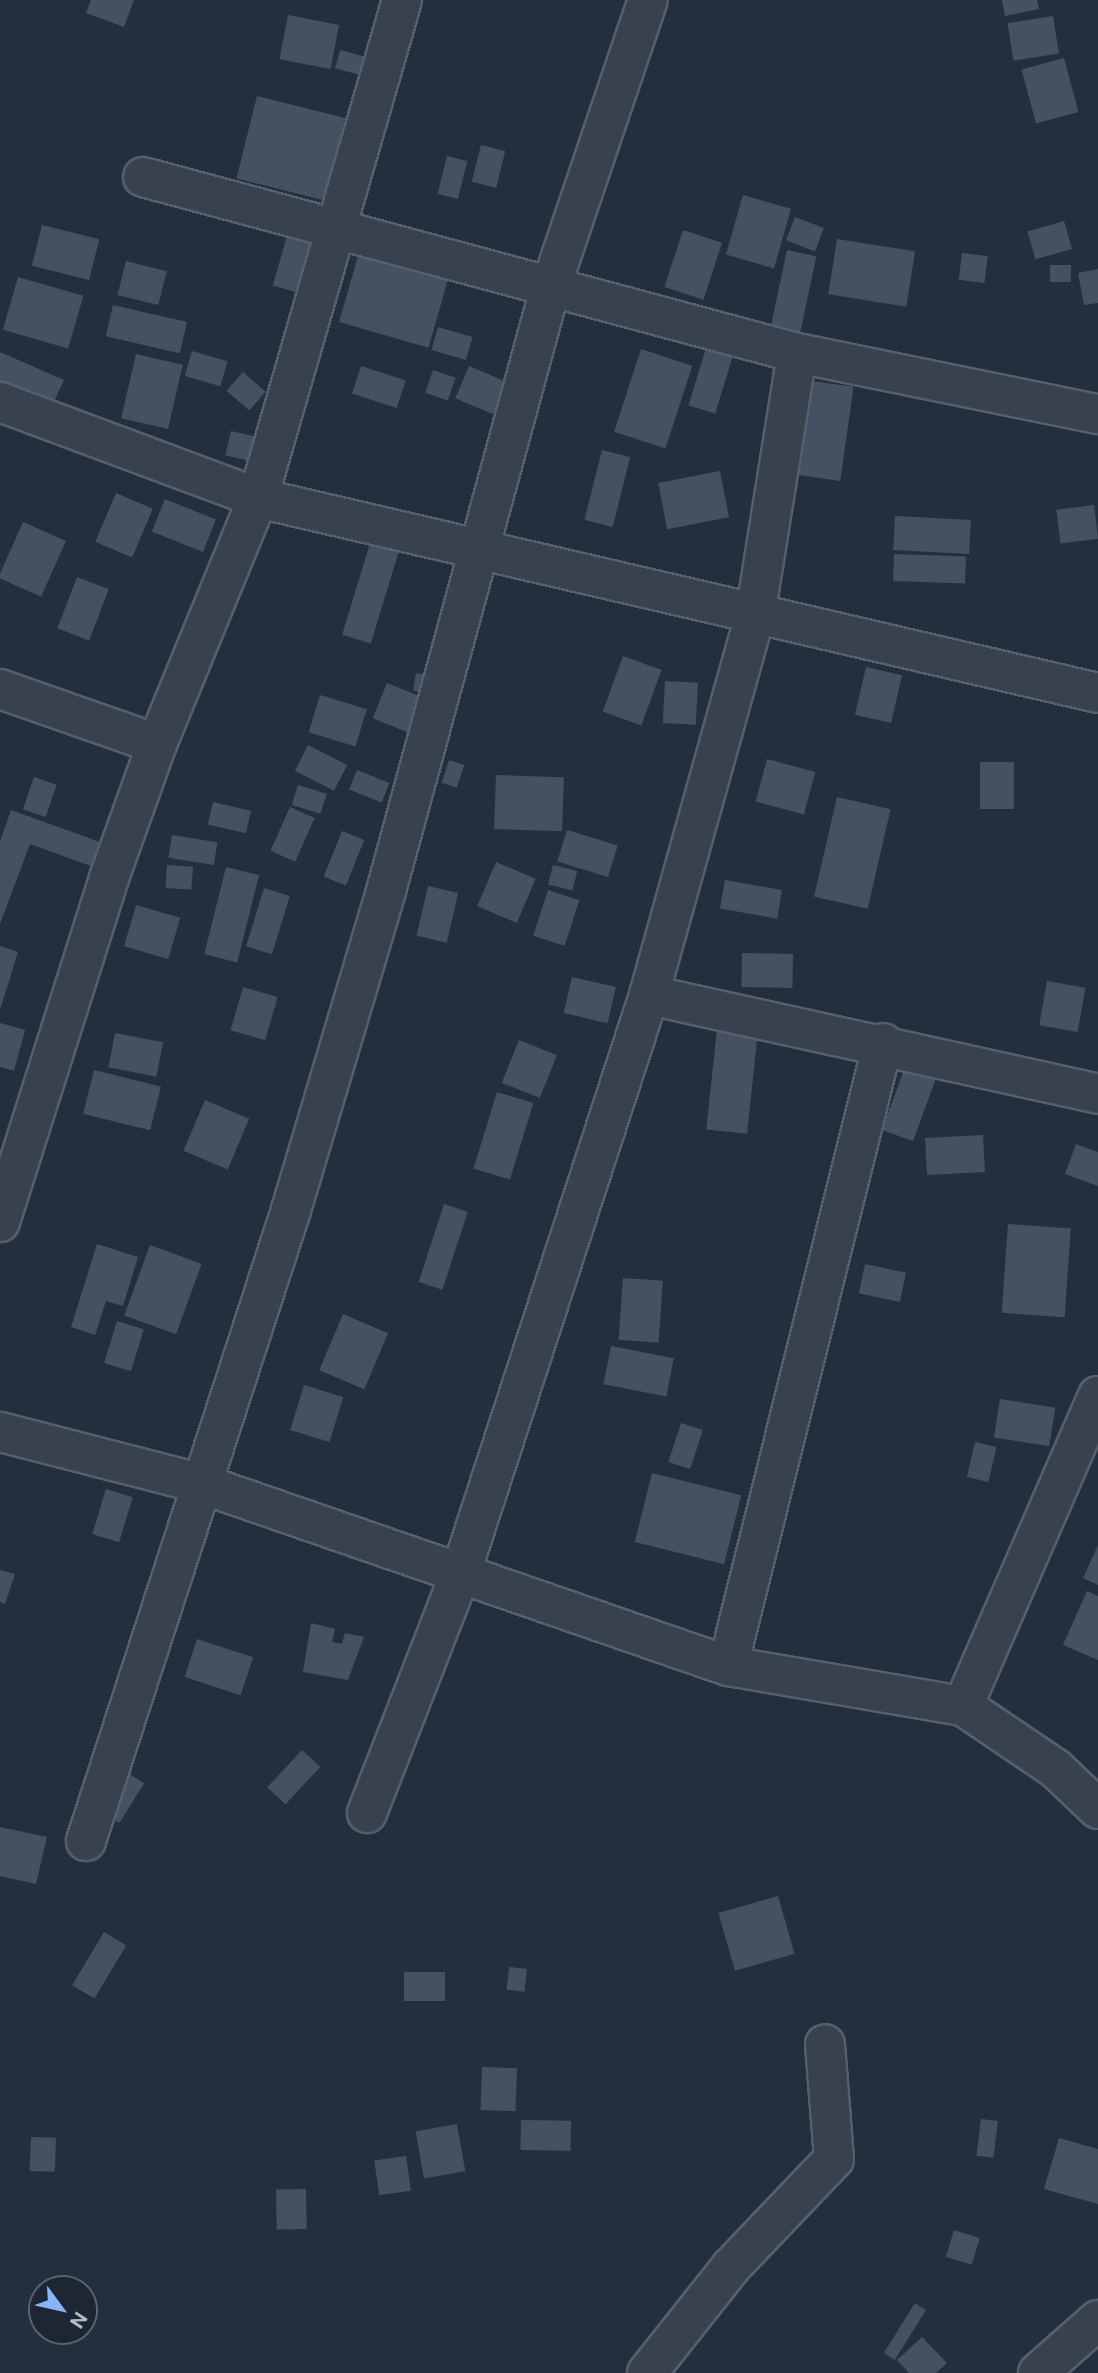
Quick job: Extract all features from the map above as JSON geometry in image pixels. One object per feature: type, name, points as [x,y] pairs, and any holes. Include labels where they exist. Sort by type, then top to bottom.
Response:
[{"type":"street","points":[[0,1222],[109,878],[157,744],[258,498],[402,0]]},
{"type":"street","points":[[86,1841],[199,1483],[299,1183],[481,550],[550,289],[648,0]]},
{"type":"street","points":[[143,177],[550,289],[797,353],[1098,414]]},
{"type":"street","points":[[367,1813],[461,1572],[649,995],[755,616],[797,353]]},
{"type":"street","points":[[0,402],[258,498],[755,616],[1098,693]]},
{"type":"street","points":[[0,689],[157,744]]},
{"type":"street","points":[[649,995],[883,1043],[1098,1094]]},
{"type":"street","points":[[729,1666],[883,1043]]},
{"type":"street","points":[[963,1706],[1098,1396]]},
{"type":"street","points":[[0,1432],[199,1483],[336,1534],[461,1572],[729,1666],[963,1706],[1056,1769],[1098,1809]]},
{"type":"street","points":[[647,2373],[731,2267],[834,2159],[825,2044]]},
{"type":"street","points":[[1038,2373],[1098,2320]]},
{"type":"building","points":[[91,0],[134,0],[124,27],[86,13]]},
{"type":"building","points":[[1002,0],[1037,0],[1039,9],[1005,16]]},
{"type":"building","points":[[288,15],[339,25],[330,69],[279,59]]},
{"type":"building","points":[[1053,16],[1059,54],[1014,61],[1008,23]]},
{"type":"building","points":[[340,50],[369,58],[364,76],[335,68]]},
{"type":"building","points":[[1064,58],[1078,112],[1036,123],[1021,69]]},
{"type":"building","points":[[257,96],[345,118],[325,200],[236,178]]},
{"type":"building","points":[[481,145],[505,151],[496,188],[472,182]]},
{"type":"building","points":[[447,156],[467,161],[458,199],[438,194]]},
{"type":"building","points":[[743,195],[791,209],[774,268],[726,255]]},
{"type":"building","points":[[795,217],[824,228],[815,251],[786,240]]},
{"type":"building","points":[[1064,221],[1072,249],[1035,259],[1027,231]]},
{"type":"building","points":[[291,222],[330,233],[312,297],[273,285]]},
{"type":"building","points":[[42,225],[99,239],[89,280],[32,266]]},
{"type":"building","points":[[683,230],[722,243],[703,300],[664,287]]},
{"type":"building","points":[[837,239],[915,251],[906,307],[828,294]]},
{"type":"building","points":[[360,249],[449,275],[428,348],[339,322]]},
{"type":"building","points":[[787,250],[816,256],[799,339],[769,333]]},
{"type":"building","points":[[962,253],[988,256],[985,283],[959,280]]},
{"type":"building","points":[[126,261],[167,271],[158,305],[118,295]]},
{"type":"building","points":[[1050,265],[1071,265],[1071,282],[1050,282]]},
{"type":"building","points":[[1098,269],[1098,303],[1084,305],[1078,273]]},
{"type":"building","points":[[18,277],[83,296],[68,349],[3,330]]},
{"type":"building","points":[[113,305],[187,322],[180,353],[106,336]]},
{"type":"building","points":[[438,327],[473,337],[466,360],[431,350]]},
{"type":"building","points":[[706,348],[733,356],[715,414],[688,405]]},
{"type":"building","points":[[641,349],[692,366],[665,448],[614,432]]},
{"type":"building","points":[[192,351],[228,361],[220,386],[185,376]]},
{"type":"building","points":[[0,352],[64,380],[52,406],[0,383]]},
{"type":"building","points":[[136,354],[183,365],[168,429],[121,418]]},
{"type":"building","points":[[361,366],[406,381],[397,408],[352,394]]},
{"type":"building","points":[[469,366],[507,382],[493,414],[455,398]]},
{"type":"building","points":[[433,370],[456,378],[448,401],[425,393]]},
{"type":"building","points":[[243,372],[266,392],[249,411],[227,391]]},
{"type":"building","points":[[805,380],[854,387],[840,481],[792,474]]},
{"type":"building","points":[[231,431],[257,437],[252,461],[225,455]]},
{"type":"building","points":[[602,450],[630,457],[613,527],[585,520]]},
{"type":"building","points":[[720,471],[729,517],[667,529],[658,483]]},
{"type":"building","points":[[116,493],[153,509],[132,557],[95,542]]},
{"type":"building","points":[[165,499],[216,520],[203,552],[152,531]]},
{"type":"building","points":[[1094,505],[1098,539],[1060,543],[1056,510]]},
{"type":"building","points":[[895,516],[971,520],[969,554],[893,550]]},
{"type":"building","points":[[23,522],[66,541],[41,597],[0,579]]},
{"type":"building","points":[[371,540],[400,549],[371,643],[342,635]]},
{"type":"building","points":[[894,554],[966,557],[965,583],[893,581]]},
{"type":"building","points":[[77,577],[109,589],[89,641],[57,628]]},
{"type":"building","points":[[623,656],[662,670],[641,725],[603,711]]},
{"type":"building","points":[[866,667],[902,675],[891,723],[855,715]]},
{"type":"building","points":[[416,673],[435,676],[432,694],[413,691]]},
{"type":"building","points":[[665,681],[698,683],[696,725],[663,723]]},
{"type":"building","points":[[387,683],[426,699],[412,734],[373,718]]},
{"type":"building","points":[[320,695],[367,709],[355,747],[309,732]]},
{"type":"building","points":[[308,745],[347,765],[334,791],[295,771]]},
{"type":"building","points":[[767,759],[815,772],[804,814],[756,802]]},
{"type":"building","points":[[449,760],[464,765],[457,788],[442,783]]},
{"type":"building","points":[[980,762],[1014,762],[1014,809],[980,809]]},
{"type":"building","points":[[357,770],[389,783],[382,803],[349,789]]},
{"type":"building","points":[[496,775],[564,777],[562,831],[494,829]]},
{"type":"building","points":[[34,777],[57,785],[46,817],[23,809]]},
{"type":"building","points":[[298,785],[327,794],[321,814],[292,805]]},
{"type":"building","points":[[837,797],[891,809],[868,909],[814,896]]},
{"type":"building","points":[[213,802],[251,811],[246,833],[208,824]]},
{"type":"building","points":[[290,807],[315,818],[295,862],[270,851]]},
{"type":"building","points":[[11,810],[111,846],[102,870],[30,844],[0,924],[0,841]]},
{"type":"building","points":[[567,830],[618,845],[608,877],[557,862]]},
{"type":"building","points":[[342,831],[364,840],[346,885],[324,876]]},
{"type":"building","points":[[172,835],[217,842],[214,865],[168,858]]},
{"type":"building","points":[[496,862],[536,879],[517,923],[477,906]]},
{"type":"building","points":[[167,865],[193,867],[191,890],[165,888]]},
{"type":"building","points":[[553,865],[577,871],[572,890],[548,884]]},
{"type":"building","points":[[226,867],[259,875],[237,963],[204,954]]},
{"type":"building","points":[[725,880],[782,890],[777,919],[720,909]]},
{"type":"building","points":[[428,886],[458,893],[447,943],[417,936]]},
{"type":"building","points":[[264,888],[290,896],[272,954],[246,946]]},
{"type":"building","points":[[548,890],[579,900],[565,946],[533,936]]},
{"type":"building","points":[[136,905],[180,918],[168,959],[124,946]]},
{"type":"building","points":[[0,946],[18,952],[1,1007],[0,1007]]},
{"type":"building","points":[[742,953],[793,954],[792,988],[741,987]]},
{"type":"building","points":[[572,977],[616,987],[608,1023],[564,1013]]},
{"type":"building","points":[[1047,981],[1085,988],[1078,1032],[1039,1025]]},
{"type":"building","points":[[243,987],[278,997],[265,1040],[231,1030]]},
{"type":"building","points":[[0,1023],[25,1030],[14,1071],[0,1067]]},
{"type":"building","points":[[717,1028],[758,1032],[747,1134],[706,1129]]},
{"type":"building","points":[[115,1033],[163,1042],[156,1077],[108,1067]]},
{"type":"building","points":[[519,1040],[557,1055],[540,1098],[502,1083]]},
{"type":"building","points":[[905,1067],[936,1078],[913,1141],[882,1130]]},
{"type":"building","points":[[94,1070],[161,1087],[150,1130],[83,1114]]},
{"type":"building","points":[[497,1092],[533,1103],[510,1180],[474,1169]]},
{"type":"building","points":[[205,1100],[249,1119],[228,1169],[184,1151]]},
{"type":"building","points":[[983,1135],[985,1172],[927,1175],[925,1138]]},
{"type":"building","points":[[1076,1144],[1098,1152],[1098,1186],[1065,1174]]},
{"type":"building","points":[[444,1204],[468,1212],[442,1290],[419,1282]]},
{"type":"building","points":[[1008,1224],[1071,1228],[1065,1317],[1002,1313]]},
{"type":"building","points":[[97,1244],[138,1257],[123,1306],[106,1301],[95,1335],[71,1327]]},
{"type":"building","points":[[150,1245],[202,1264],[176,1334],[124,1315]]},
{"type":"building","points":[[865,1264],[906,1273],[900,1302],[859,1293]]},
{"type":"building","points":[[623,1278],[663,1281],[659,1343],[619,1340]]},
{"type":"building","points":[[343,1314],[388,1333],[364,1389],[319,1370]]},
{"type":"building","points":[[117,1321],[144,1329],[131,1371],[104,1363]]},
{"type":"building","points":[[611,1346],[674,1358],[666,1396],[604,1384]]},
{"type":"building","points":[[304,1385],[343,1397],[329,1442],[290,1430]]},
{"type":"building","points":[[1000,1399],[1055,1408],[1049,1446],[994,1438]]},
{"type":"building","points":[[681,1423],[703,1430],[690,1469],[668,1462]]},
{"type":"building","points":[[975,1442],[996,1447],[988,1482],[967,1477]]},
{"type":"building","points":[[652,1473],[741,1495],[724,1564],[635,1542]]},
{"type":"building","points":[[106,1489],[133,1497],[119,1542],[92,1534]]},
{"type":"building","points":[[1098,1545],[1098,1585],[1083,1578]]},
{"type":"building","points":[[0,1570],[15,1574],[5,1604],[0,1602]]},
{"type":"building","points":[[1087,1591],[1098,1596],[1098,1660],[1063,1645]]},
{"type":"building","points":[[311,1623],[335,1629],[332,1642],[342,1644],[345,1633],[364,1637],[348,1680],[303,1672]]},
{"type":"building","points":[[197,1639],[253,1657],[241,1695],[185,1677]]},
{"type":"building","points":[[302,1750],[320,1767],[286,1804],[267,1787]]},
{"type":"building","points":[[123,1770],[144,1783],[119,1823],[98,1810]]},
{"type":"building","points":[[0,1827],[47,1837],[36,1884],[0,1876]]},
{"type":"building","points":[[778,1896],[795,1954],[735,1971],[718,1913]]},
{"type":"building","points":[[104,1932],[126,1945],[94,1999],[72,1985]]},
{"type":"building","points":[[509,1967],[527,1969],[524,1992],[507,1990]]},
{"type":"building","points":[[404,1972],[445,1972],[445,2001],[404,2001]]},
{"type":"building","points":[[482,2067],[517,2068],[515,2111],[480,2110]]},
{"type":"building","points":[[981,2119],[998,2121],[993,2158],[976,2156]]},
{"type":"building","points":[[521,2120],[571,2121],[570,2151],[520,2150]]},
{"type":"building","points":[[457,2124],[465,2171],[424,2179],[416,2131]]},
{"type":"building","points":[[31,2137],[56,2138],[55,2172],[30,2171]]},
{"type":"building","points":[[1059,2138],[1098,2149],[1098,2204],[1044,2189]]},
{"type":"building","points":[[406,2156],[411,2191],[379,2195],[374,2160]]},
{"type":"building","points":[[306,2189],[307,2229],[277,2230],[276,2190]]},
{"type":"building","points":[[954,2230],[980,2238],[972,2265],[946,2257]]},
{"type":"building","points":[[915,2303],[926,2310],[895,2360],[884,2353]]},
{"type":"building","points":[[922,2337],[947,2363],[936,2373],[909,2373],[897,2360]]}]
